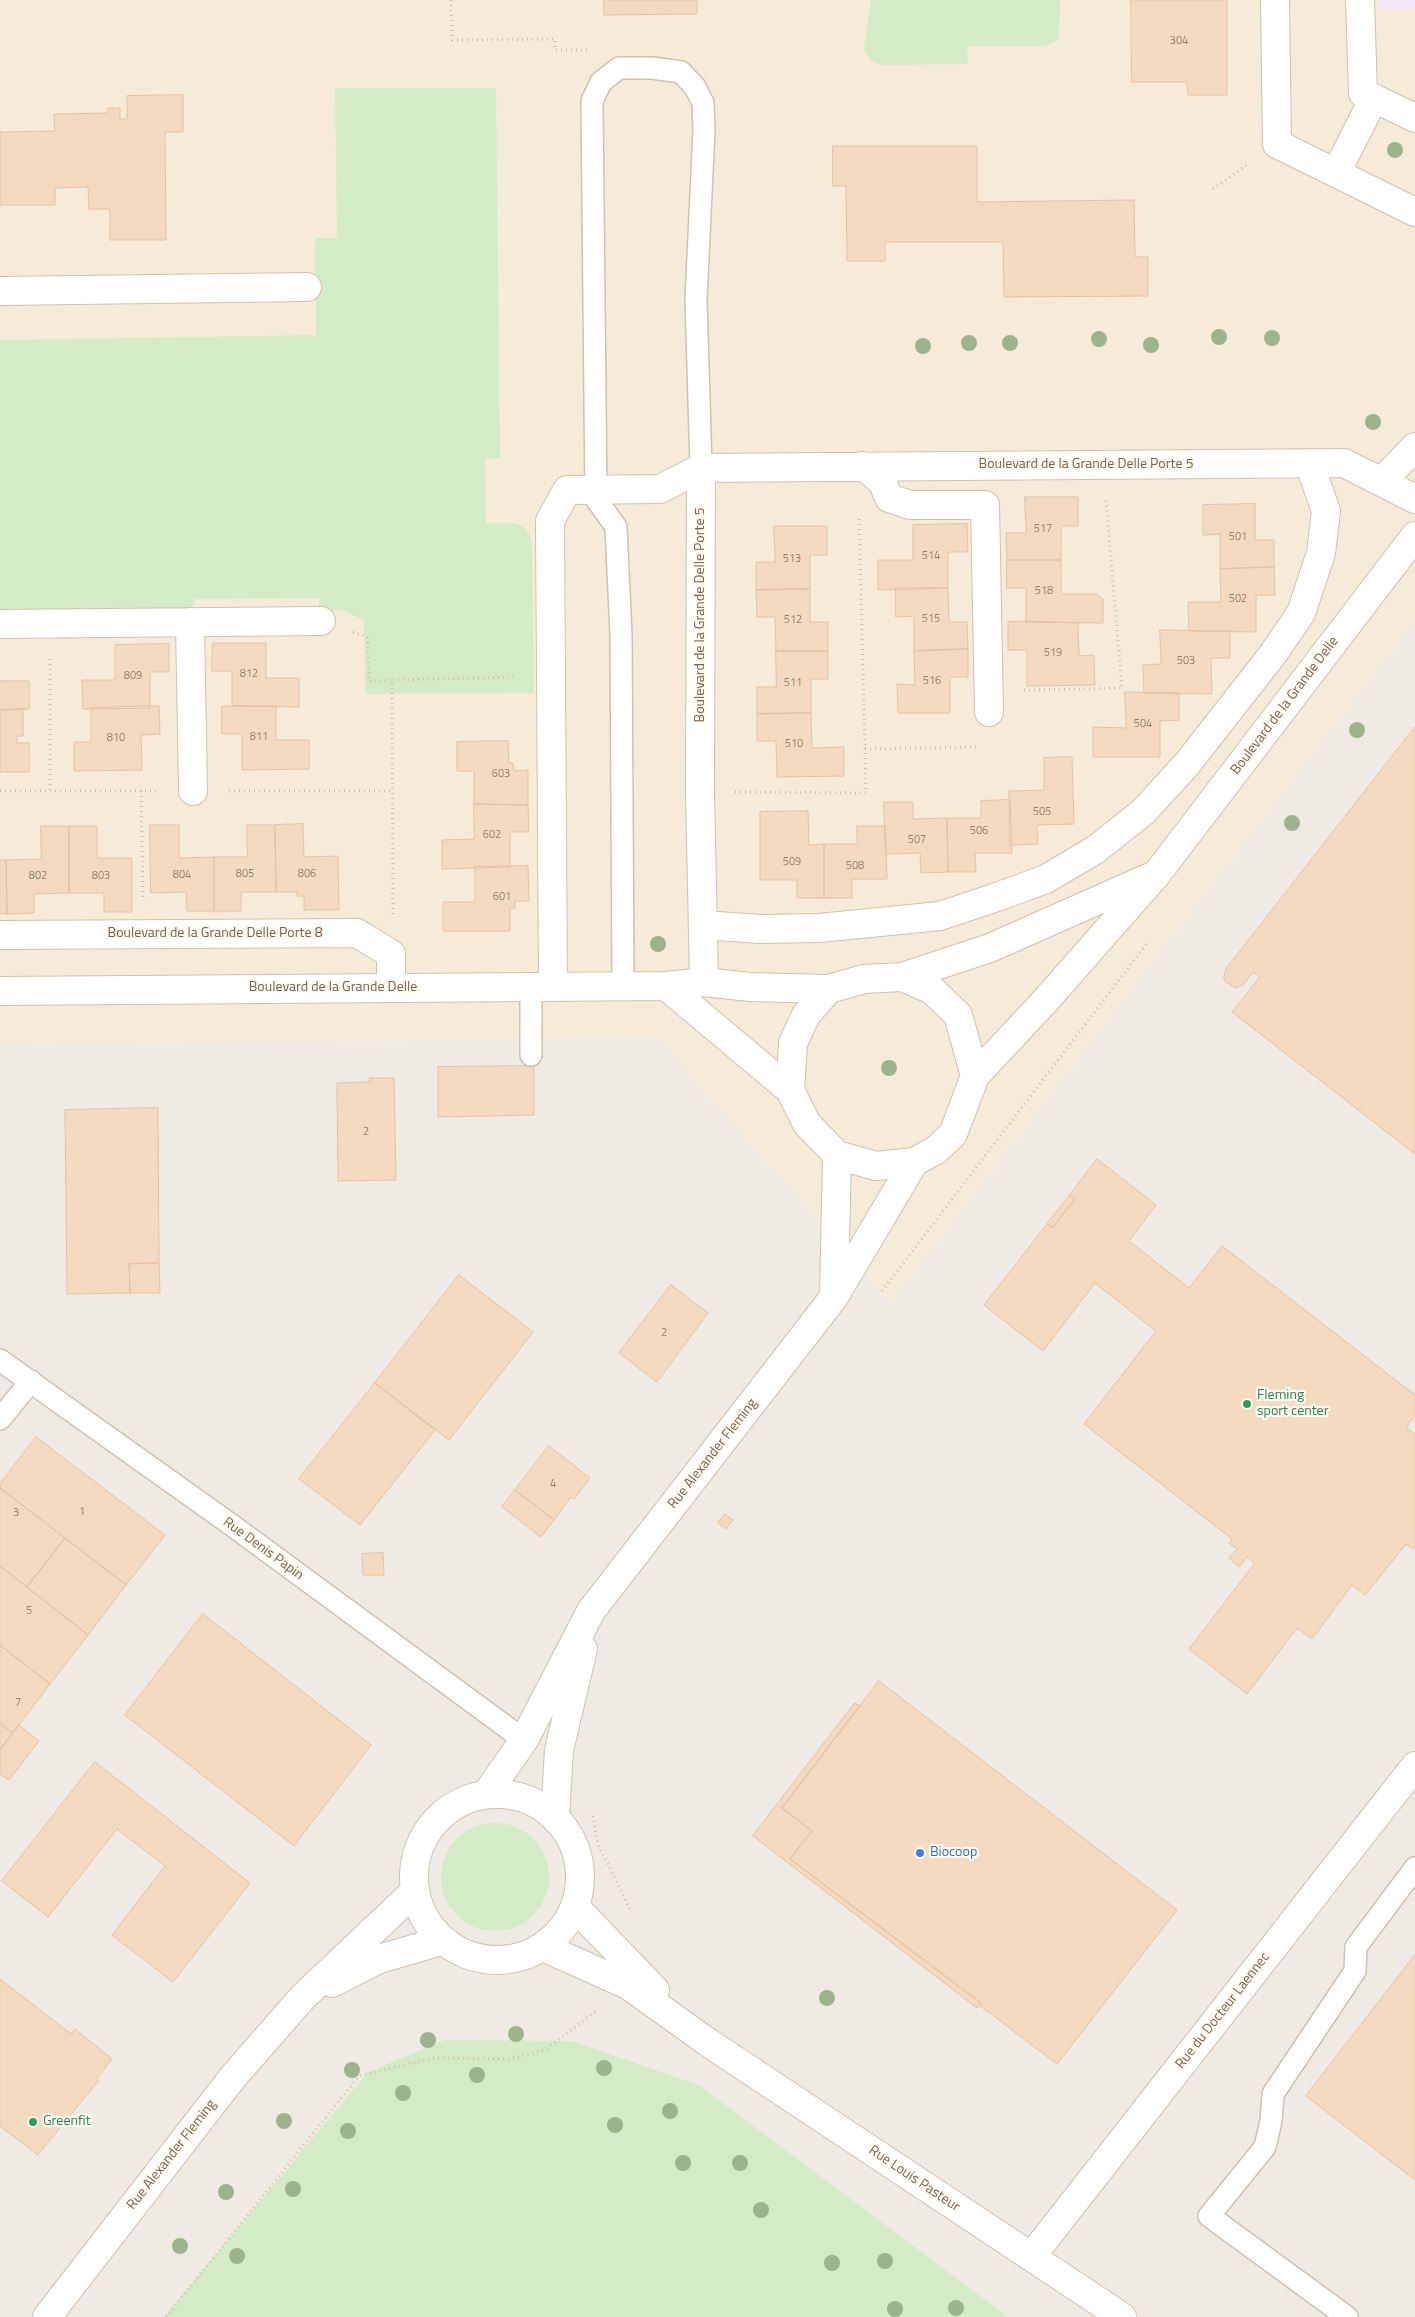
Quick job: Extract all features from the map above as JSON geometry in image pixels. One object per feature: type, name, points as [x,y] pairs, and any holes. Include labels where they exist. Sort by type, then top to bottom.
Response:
[{"type":"street","points":[[1275,0],[1277,144],[1415,212]]},
{"type":"street","points":[[1360,0],[1363,93],[1415,118]]},
{"type":"street","points":[[1336,173],[1374,98]]},
{"type":"street","points":[[0,292],[307,288]]},
{"type":"street","points":[[1382,481],[1415,447]]},
{"type":"street","points":[[703,924],[760,929],[819,928],[940,916],[1046,879],[1096,850],[1143,812],[1187,764],[1273,654],[1301,613],[1322,553],[1326,511],[1309,463]]},
{"type":"street","name":"Boulevard de la Grande Delle Porte 5","points":[[704,982],[700,792],[701,468],[1344,463],[1415,499]]},
{"type":"street","points":[[863,466],[882,481],[888,498],[910,505],[985,505],[989,702]]},
{"type":"street","points":[[542,987],[550,676],[550,521],[567,490],[660,489],[701,468]]},
{"type":"street","name":"Boulevard de la Grande Delle","points":[[975,1076],[1046,1000],[1156,875],[1415,536]]},
{"type":"street","points":[[0,624],[321,621]]},
{"type":"street","points":[[190,622],[193,791]]},
{"type":"street","name":"Boulevard de la Grande Delle","points":[[902,977],[990,948],[1156,875]]},
{"type":"street","name":"Boulevard de la Grande Delle Porte 8","points":[[0,935],[358,933],[391,954]]},
{"type":"street","points":[[391,954],[391,988]]},
{"type":"street","points":[[666,986],[790,1090],[807,1124],[837,1155],[876,1166],[914,1162],[936,1150],[953,1134],[975,1076],[958,1015],[932,990],[902,977],[864,978],[829,989],[806,1015],[793,1043],[790,1090]]},
{"type":"street","name":"Boulevard de la Grande Delle","points":[[0,991],[666,986],[704,982],[750,987],[829,989]]},
{"type":"street","points":[[834,1297],[837,1155]]},
{"type":"street","name":"Rue Alexander Fleming","points":[[487,1794],[524,1740],[591,1611],[834,1297],[914,1162]]},
{"type":"street","name":"Rue Alexander Fleming","points":[[555,1817],[559,1750],[591,1611]]},
{"type":"street","name":"Rue du Docteur Laennec","points":[[1031,2257],[1415,1766]]},
{"type":"street","points":[[487,1794],[512,1795],[528,1800],[555,1817],[570,1836],[579,1860],[580,1884],[575,1908],[562,1930],[543,1947],[518,1959],[491,1961],[464,1955],[441,1940],[424,1918],[414,1892],[414,1865],[422,1839],[438,1817],[461,1801],[487,1794]]},
{"type":"street","name":"Rue Alexander Fleming","points":[[47,2317],[233,2077],[304,1997],[414,1892]]},
{"type":"street","points":[[575,1908],[706,2041]]},
{"type":"street","name":"Rue Alexander Fleming","points":[[304,1997],[379,1959],[441,1940]]},
{"type":"street","points":[[543,1947],[628,1985],[706,2041]]},
{"type":"street","name":"Rue Louis Pasteur","points":[[706,2041],[1122,2317]]},
{"type":"lane","points":[[623,986],[621,635],[616,527],[596,499],[592,101],[601,82],[620,68],[652,68],[681,72],[696,87],[703,103],[704,130],[696,299],[701,468]]},
{"type":"lane","points":[[531,1054],[542,987]]},
{"type":"lane","name":"Rue Denis Papin","points":[[0,1360],[524,1740]]},
{"type":"lane","points":[[0,1419],[31,1381]]},
{"type":"lane","points":[[1347,2317],[1209,2216],[1265,2146],[1271,2121],[1273,2094],[1355,1971],[1356,1947],[1415,1868]]},
{"type":"path","points":[[451,0],[452,40],[555,38],[555,50],[591,50]]},
{"type":"path","points":[[1213,189],[1277,144]]},
{"type":"path","points":[[989,702],[1122,688],[1103,465]]},
{"type":"path","points":[[729,792],[866,793],[859,518],[868,502],[888,498]]},
{"type":"path","points":[[321,621],[367,637],[369,681],[550,676]]},
{"type":"path","points":[[50,623],[50,791]]},
{"type":"path","points":[[391,954],[393,933],[392,680]]},
{"type":"path","points":[[865,749],[986,747]]},
{"type":"path","points":[[141,791],[143,934]]},
{"type":"path","points":[[877,1297],[1083,1028]]},
{"type":"path","points":[[593,1815],[598,1844],[634,1918]]},
{"type":"path","points":[[166,2317],[359,2076],[434,2058],[509,2059],[545,2050]]},
{"type":"shaded area","points":[[0,0],[1415,0],[1415,622],[891,1303],[657,1038],[0,1044]]},
{"type":"shaded area","points":[[1378,0],[1415,0],[1415,9],[1378,10]]},
{"type":"shaded area","points":[[1415,622],[1415,2317],[0,2317],[0,1044],[657,1038],[891,1303]]},
{"type":"green space","points":[[871,0],[1060,0],[1059,39],[1046,46],[967,46],[968,64],[883,65],[871,61],[864,50]]},
{"type":"green space","points":[[335,88],[496,88],[500,458],[485,459],[486,523],[514,523],[529,533],[532,541],[534,693],[366,694],[364,620],[342,610],[319,610],[319,598],[195,599],[192,609],[0,611],[0,340],[316,335],[315,238],[337,238]]},
{"type":"green space","points":[[495,1823],[516,1827],[534,1838],[545,1856],[549,1877],[545,1898],[534,1916],[516,1927],[495,1931],[474,1927],[456,1916],[445,1898],[441,1877],[445,1856],[456,1838],[474,1827]]},
{"type":"green space","points":[[445,2040],[571,2041],[699,2085],[1008,2317],[164,2317],[368,2072]]},
{"type":"building","points":[[604,0],[697,0],[697,14],[604,15]]},
{"type":"building","points":[[1131,0],[1227,0],[1227,95],[1188,95],[1187,82],[1132,82]]},
{"type":"building","points":[[183,95],[183,132],[165,132],[166,240],[110,240],[110,209],[89,209],[88,187],[55,188],[55,205],[0,205],[0,132],[55,131],[54,114],[108,113],[108,108],[120,108],[120,119],[127,119],[127,96]]},
{"type":"building","points":[[833,146],[977,146],[977,202],[1134,200],[1135,257],[1148,257],[1148,296],[1004,297],[1003,242],[885,242],[885,261],[847,261],[846,186],[833,186]]},
{"type":"building","points":[[1025,497],[1078,497],[1078,526],[1061,526],[1061,560],[1007,560],[1006,533],[1026,533]]},
{"type":"building","points":[[1255,504],[1255,540],[1274,540],[1274,567],[1220,569],[1220,534],[1203,535],[1203,505]]},
{"type":"building","points":[[967,524],[968,552],[948,552],[948,588],[878,590],[878,560],[913,560],[913,525]]},
{"type":"building","points":[[774,526],[827,526],[827,555],[810,555],[810,589],[756,590],[756,562],[775,562]]},
{"type":"building","points":[[1007,560],[1061,560],[1061,594],[1097,594],[1103,599],[1103,623],[1026,622],[1026,588],[1007,588]]},
{"type":"building","points":[[1274,567],[1275,595],[1256,595],[1256,632],[1189,631],[1188,602],[1221,602],[1220,569]]},
{"type":"building","points":[[896,588],[948,588],[949,622],[967,622],[968,649],[914,651],[914,616],[896,617]]},
{"type":"building","points":[[810,589],[810,622],[828,622],[828,651],[776,651],[775,617],[757,617],[756,590]]},
{"type":"building","points":[[1008,622],[1078,623],[1079,656],[1094,655],[1095,685],[1027,686],[1027,650],[1008,650]]},
{"type":"building","points":[[1160,630],[1230,631],[1230,658],[1211,658],[1212,694],[1144,693],[1143,665],[1161,664]]},
{"type":"building","points":[[213,643],[266,643],[266,678],[299,678],[299,707],[232,706],[232,671],[212,671]]},
{"type":"building","points":[[169,644],[169,672],[150,672],[150,708],[83,709],[82,680],[115,680],[115,645]]},
{"type":"building","points":[[968,649],[968,677],[950,677],[950,713],[898,713],[897,684],[915,685],[914,651]]},
{"type":"building","points":[[776,651],[828,651],[828,679],[811,679],[811,713],[757,714],[757,687],[776,687]]},
{"type":"building","points":[[0,681],[29,681],[29,709],[0,710]]},
{"type":"building","points":[[1125,692],[1179,693],[1179,720],[1160,721],[1160,757],[1093,757],[1093,727],[1126,728]]},
{"type":"building","points":[[159,706],[160,734],[141,735],[142,770],[74,771],[74,742],[91,742],[91,708]]},
{"type":"building","points":[[222,706],[276,706],[276,740],[309,740],[309,769],[242,770],[242,734],[222,734]]},
{"type":"building","points":[[23,709],[23,736],[17,736],[17,743],[29,743],[29,772],[0,772],[0,710]]},
{"type":"building","points":[[811,713],[812,748],[844,747],[844,776],[777,777],[776,741],[757,741],[757,714]]},
{"type":"building","points":[[1415,727],[1415,1154],[1232,1012],[1260,977],[1253,972],[1243,985],[1235,988],[1224,980],[1224,976],[1226,969]]},
{"type":"building","points":[[508,741],[509,763],[513,763],[514,771],[528,770],[528,805],[474,804],[474,771],[457,771],[457,742]]},
{"type":"building","points":[[1072,757],[1074,824],[1037,825],[1038,844],[1010,845],[1009,791],[1044,790],[1044,758]]},
{"type":"building","points":[[1010,800],[1012,853],[975,853],[976,872],[948,872],[947,818],[981,818],[981,801]]},
{"type":"building","points":[[884,802],[913,802],[913,819],[947,818],[948,872],[921,873],[920,853],[886,854]]},
{"type":"building","points":[[474,804],[528,805],[529,832],[510,832],[510,867],[442,869],[442,840],[474,839]]},
{"type":"building","points":[[808,811],[809,845],[824,844],[824,898],[797,898],[797,880],[760,880],[760,812]]},
{"type":"building","points":[[303,824],[304,857],[338,856],[339,910],[304,910],[304,896],[297,896],[297,892],[276,892],[275,825]]},
{"type":"building","points":[[150,825],[179,825],[179,858],[214,857],[214,911],[187,911],[186,892],[151,893]]},
{"type":"building","points":[[247,825],[275,825],[276,892],[241,892],[241,911],[214,911],[214,857],[247,857]]},
{"type":"building","points":[[41,826],[69,826],[69,893],[34,894],[34,913],[7,914],[6,860],[41,859]]},
{"type":"building","points":[[69,826],[97,826],[97,858],[132,858],[132,912],[104,912],[104,893],[69,893]]},
{"type":"building","points":[[857,826],[885,826],[887,879],[852,879],[852,898],[824,898],[824,844],[857,844]]},
{"type":"building","points":[[0,860],[6,860],[7,914],[0,913]]},
{"type":"building","points":[[528,866],[529,901],[515,901],[515,908],[510,908],[510,931],[443,931],[443,902],[475,902],[475,867]]},
{"type":"building","points":[[534,1066],[534,1115],[438,1117],[438,1067]]},
{"type":"building","points":[[370,1078],[394,1078],[396,1180],[338,1181],[337,1083],[370,1082]]},
{"type":"building","points":[[158,1108],[159,1263],[129,1264],[130,1293],[67,1294],[65,1110]]},
{"type":"building","points":[[1097,1159],[1156,1205],[1129,1241],[1189,1288],[1222,1246],[1415,1395],[1415,1415],[1406,1428],[1415,1434],[1415,1546],[1413,1549],[1406,1544],[1365,1595],[1352,1585],[1312,1639],[1297,1628],[1247,1694],[1189,1649],[1255,1563],[1247,1557],[1239,1567],[1229,1558],[1237,1549],[1229,1543],[1232,1539],[1084,1424],[1156,1331],[1095,1283],[1043,1351],[984,1305],[1047,1224],[1052,1228],[1075,1199],[1070,1195]]},
{"type":"building","points":[[1070,1195],[1075,1199],[1052,1228],[1047,1224]]},
{"type":"building","points":[[159,1263],[160,1293],[130,1293],[129,1264]]},
{"type":"building","points":[[459,1275],[533,1332],[449,1440],[375,1383]]},
{"type":"building","points":[[671,1285],[708,1313],[657,1382],[619,1353]]},
{"type":"building","points":[[375,1383],[435,1430],[360,1525],[299,1479]]},
{"type":"building","points":[[36,1437],[165,1535],[126,1585],[0,1488],[0,1484]]},
{"type":"building","points":[[549,1446],[590,1478],[574,1499],[571,1497],[554,1520],[515,1490]]},
{"type":"building","points":[[0,1488],[65,1538],[27,1587],[0,1566]]},
{"type":"building","points":[[515,1490],[554,1520],[541,1537],[502,1507]]},
{"type":"building","points":[[725,1514],[733,1520],[726,1529],[718,1523]]},
{"type":"building","points":[[65,1538],[126,1585],[88,1635],[27,1587]]},
{"type":"building","points":[[383,1553],[384,1575],[363,1575],[362,1554]]},
{"type":"building","points":[[0,1566],[88,1635],[50,1684],[0,1645]]},
{"type":"building","points":[[203,1614],[371,1745],[294,1846],[125,1715]]},
{"type":"building","points":[[0,1645],[50,1684],[13,1733],[0,1723]]},
{"type":"building","points":[[879,1681],[1177,1910],[1057,2064],[979,2005],[981,2003],[790,1859],[812,1831],[782,1808]]},
{"type":"building","points":[[855,1703],[860,1706],[782,1808],[812,1831],[790,1859],[981,2003],[977,2008],[753,1836]]},
{"type":"building","points":[[0,1723],[13,1733],[0,1750]]},
{"type":"building","points":[[19,1725],[39,1741],[9,1780],[0,1774],[0,1750]]},
{"type":"building","points":[[95,1762],[250,1883],[173,1982],[112,1935],[165,1866],[117,1829],[48,1917],[2,1881]]},
{"type":"building","points":[[1415,1955],[1415,2180],[1306,2096]]},
{"type":"building","points":[[0,1979],[71,2034],[75,2029],[112,2059],[97,2078],[99,2080],[38,2155],[0,2126]]},
{"type":"place","name":"Fleming sport center","points":[[1247,1404]]},
{"type":"place","name":"Biocoop","points":[[920,1853]]},
{"type":"place","name":"Greenfit","points":[[33,2122]]}]
